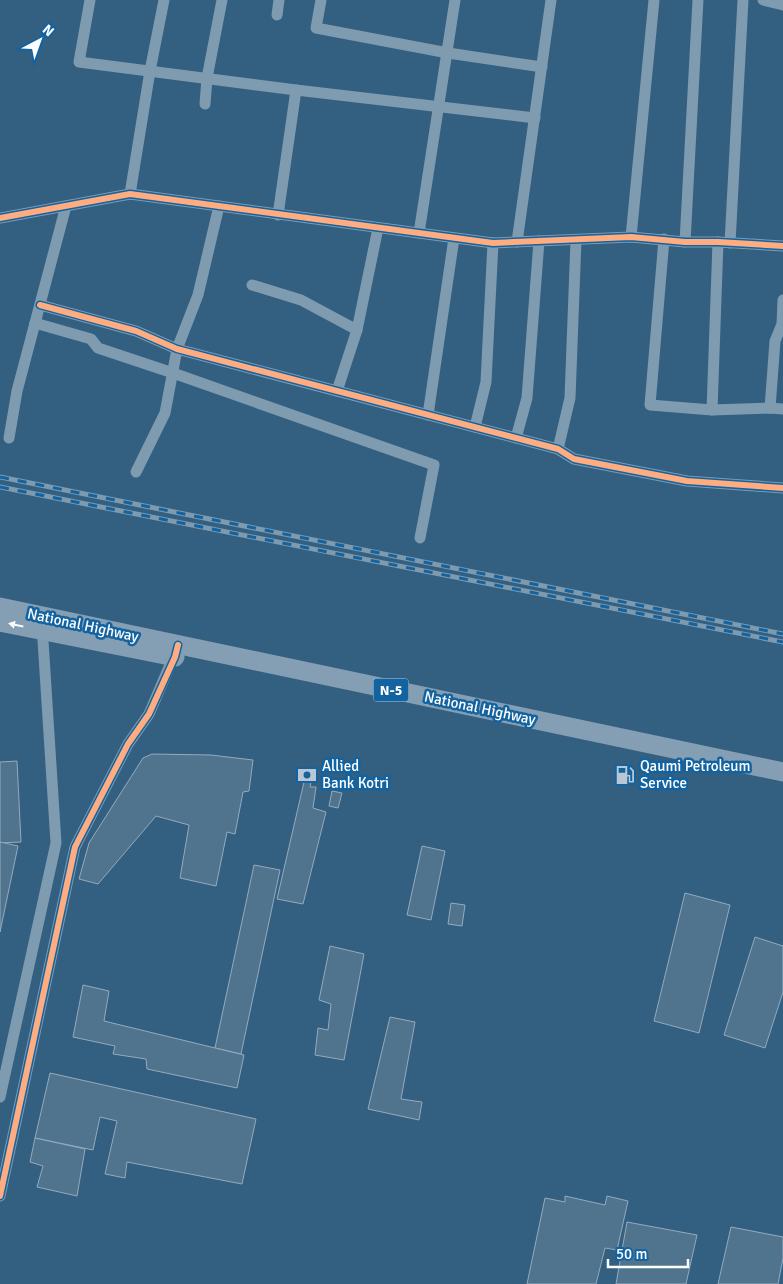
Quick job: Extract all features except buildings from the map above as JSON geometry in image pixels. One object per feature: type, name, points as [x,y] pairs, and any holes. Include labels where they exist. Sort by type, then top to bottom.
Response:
[{"type":"highway","name":"National Highway","points":[[0,607],[42,623],[783,772]]},
{"type":"highway","name":"National Highway","points":[[0,622],[42,623]]},
{"type":"highway","name":"National Highway","points":[[176,651],[783,785]]},
{"type":"street","points":[[90,0],[79,62],[535,118]]},
{"type":"street","points":[[130,194],[150,71],[164,0]]},
{"type":"street","points":[[205,104],[207,78],[222,0]]},
{"type":"street","points":[[277,15],[279,0]]},
{"type":"street","points":[[320,0],[316,28],[542,67]]},
{"type":"street","points":[[419,234],[456,0]]},
{"type":"street","points":[[517,242],[551,0]]},
{"type":"street","points":[[631,238],[654,0]]},
{"type":"street","points":[[685,242],[698,0]]},
{"type":"street","points":[[730,243],[743,0]]},
{"type":"street","points":[[763,0],[783,5]]},
{"type":"street","points":[[278,214],[296,90]]},
{"type":"street","points":[[0,218],[130,194],[493,243],[631,238],[783,246]]},
{"type":"street","points":[[9,438],[17,391],[66,206]]},
{"type":"street","points":[[136,472],[165,413],[177,349],[198,295],[219,206]]},
{"type":"street","points":[[337,391],[357,330],[378,228]]},
{"type":"street","points":[[428,415],[454,238]]},
{"type":"street","points":[[664,239],[650,405],[712,410],[783,409]]},
{"type":"street","points":[[558,449],[570,398],[576,240]]},
{"type":"street","points":[[516,438],[527,398],[539,241]]},
{"type":"street","points":[[712,410],[718,242]]},
{"type":"street","points":[[475,427],[486,382],[493,243]]},
{"type":"street","points":[[252,285],[301,300],[357,330]]},
{"type":"street","points":[[770,408],[775,341],[782,324],[783,300]]},
{"type":"street","points":[[40,305],[136,331],[177,349],[558,449],[574,459],[687,481],[783,488]]},
{"type":"street","points":[[35,323],[91,339],[98,348],[434,465],[420,538]]},
{"type":"street","points":[[0,1097],[56,843],[42,623]]},
{"type":"street","points":[[0,1196],[75,847],[128,744],[149,714],[176,651]]},
{"type":"railway","points":[[0,477],[783,634]]},
{"type":"railway","points":[[0,487],[783,642]]},
{"type":"cycle path","points":[[0,218],[130,194],[493,243],[631,237],[685,242],[783,246]]},
{"type":"cycle path","points":[[40,305],[136,331],[177,349],[558,449],[574,459],[687,481],[783,488]]},
{"type":"cycle path","points":[[0,1196],[75,847],[128,744],[149,714],[175,657],[178,645]]},
{"type":"place","name":"Allied Bank Kotri","points":[[307,775]]},
{"type":"place","name":"Qaumi Petroleum Service","points":[[625,775]]}]
